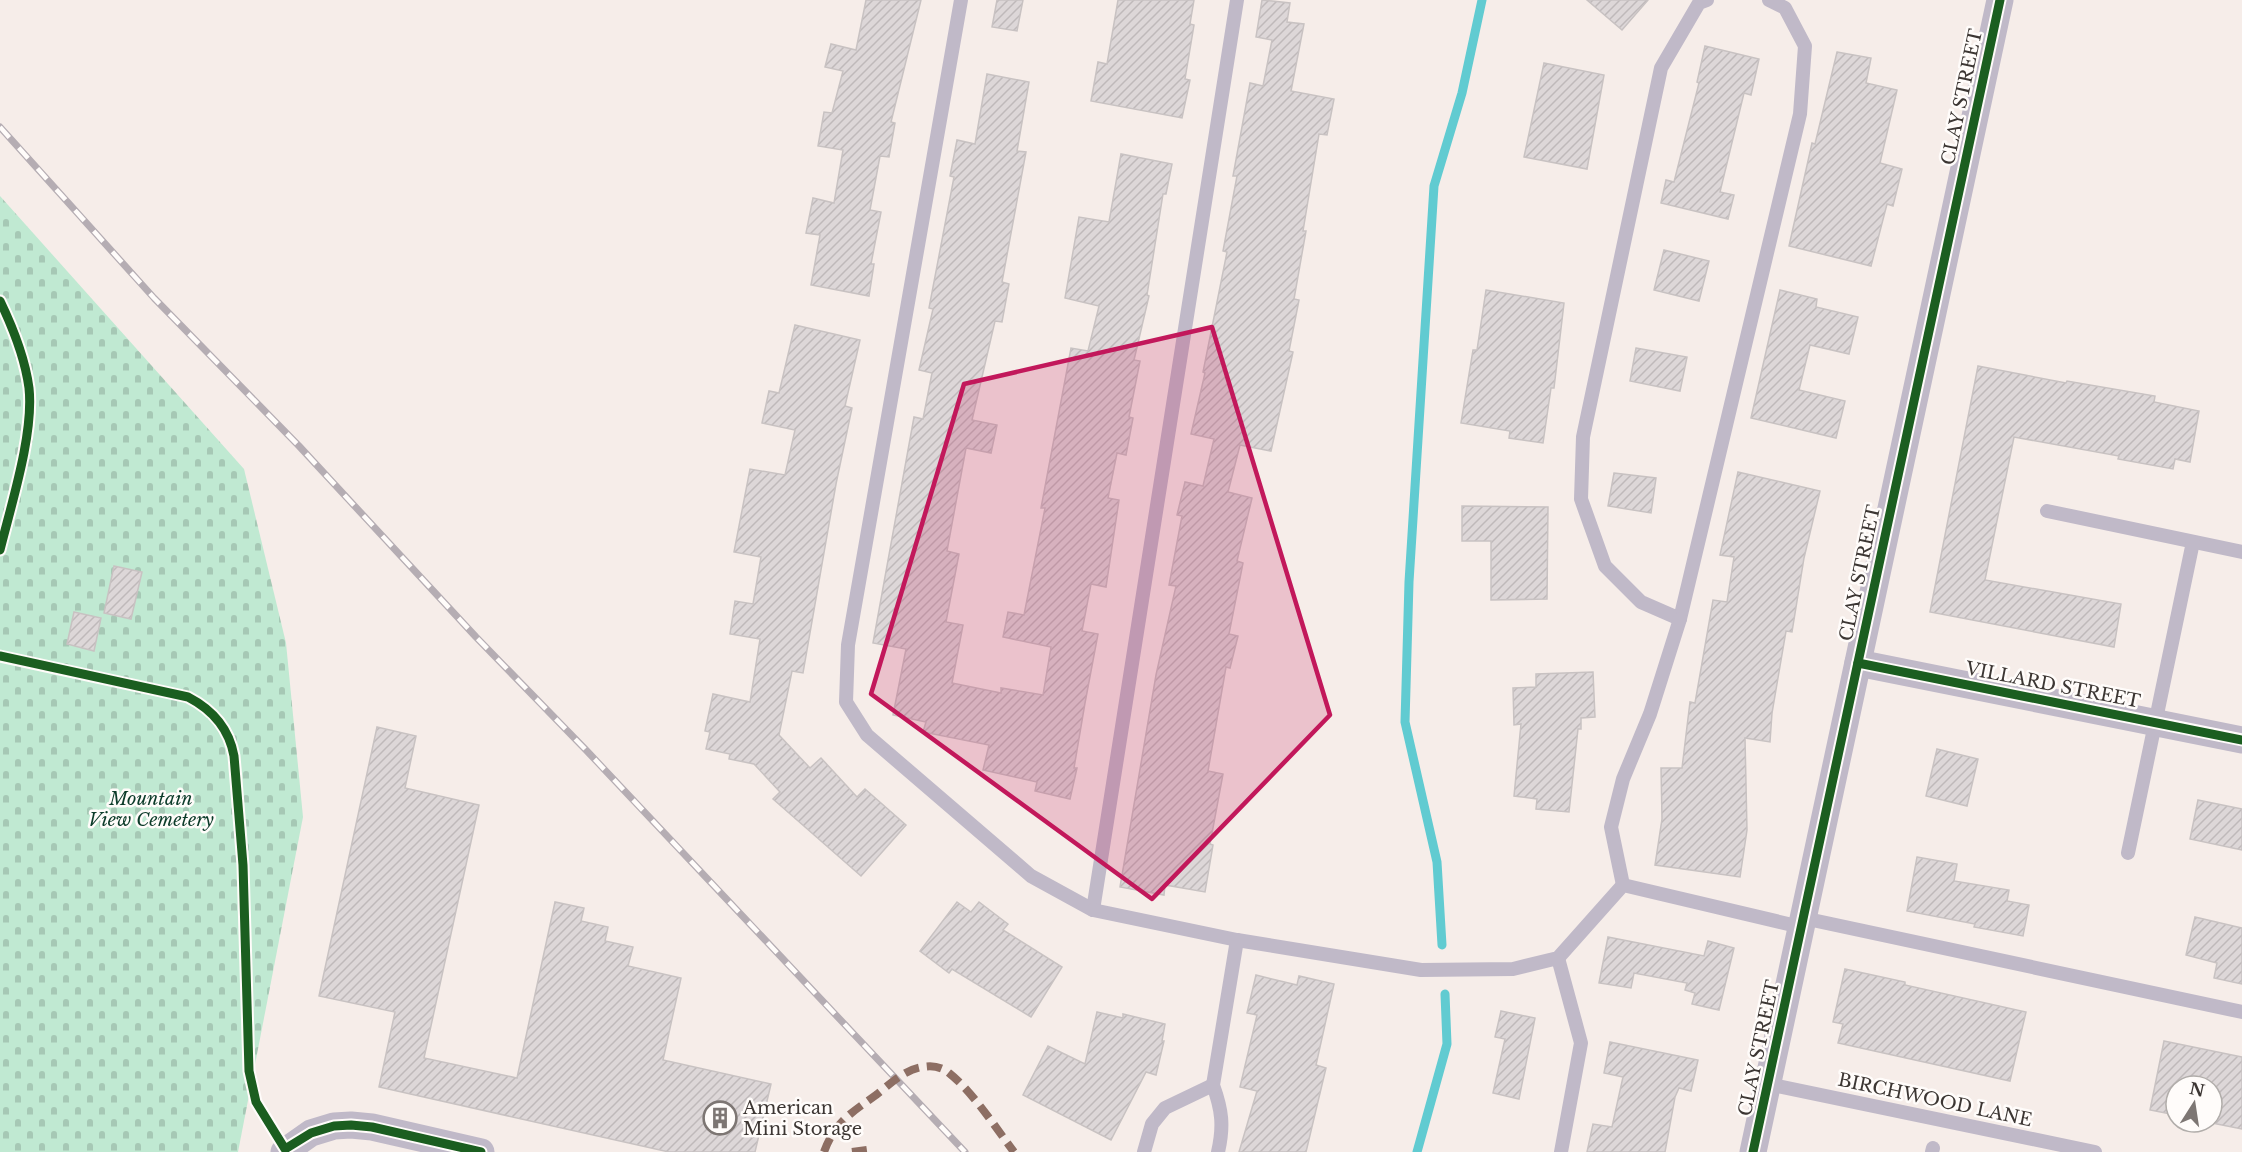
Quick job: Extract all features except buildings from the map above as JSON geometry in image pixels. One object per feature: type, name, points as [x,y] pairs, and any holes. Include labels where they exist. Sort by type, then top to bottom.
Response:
[{"type":"street","name":"CLAY STREET","points":[[1753,1152],[2000,0]]},
{"type":"street","name":"VILLARD STREET","points":[[1858,663],[2242,740]]},
{"type":"street","points":[[284,1152],[311,1133],[334,1126],[351,1125],[372,1127],[481,1152]]},
{"type":"lane","points":[[961,0],[848,645],[846,702],[867,735],[1031,876],[1093,910],[1237,940],[1421,970],[1513,969],[1558,958],[1623,885]]},
{"type":"lane","points":[[1093,910],[1237,0]]},
{"type":"lane","points":[[1680,619],[1641,602],[1605,566],[1581,498],[1583,437],[1661,68],[1699,3],[1707,0]]},
{"type":"lane","points":[[1623,885],[1611,827],[1623,779],[1650,714],[1680,619],[1800,114],[1805,46],[1785,8],[1769,0]]},
{"type":"lane","points":[[2046,512],[2242,552]]},
{"type":"lane","points":[[2128,853],[2193,542]]},
{"type":"lane","points":[[1623,885],[2242,1012]]},
{"type":"lane","points":[[1218,1152],[1223,1130],[1220,1106],[1213,1085],[1237,940]]},
{"type":"lane","points":[[1558,958],[1581,1043],[1561,1152]]},
{"type":"lane","name":"BIRCHWOOD LANE","points":[[1768,1084],[2095,1152]]},
{"type":"lane","points":[[1144,1152],[1152,1124],[1165,1108],[1213,1085]]},
{"type":"highlighted area","points":[[1212,327],[1330,715],[1152,899],[871,694],[964,384]]},
{"type":"green space","name":"Mountain View Cemetery","points":[[0,196],[244,469],[286,643],[303,817],[238,1152],[0,1152]]},
{"type":"waterway","points":[[1442,945],[1437,862],[1405,722],[1409,582],[1434,186],[1462,93],[1482,0]]},
{"type":"waterway","points":[[1417,1152],[1447,1044],[1445,994]]},
{"type":"railway","points":[[0,127],[154,298],[299,446],[476,637],[586,750],[965,1152]]},
{"type":"marked path","points":[[824,1152],[833,1133],[851,1113],[904,1074],[916,1068],[930,1066],[943,1069],[958,1081],[1014,1152]]},
{"type":"marked path","points":[[852,1152],[867,1150],[874,1152]]},
{"type":"cycle path","points":[[1753,1152],[2000,0]]},
{"type":"cycle path","points":[[0,301],[21,354],[29,388],[30,406],[25,448],[0,550]]},
{"type":"cycle path","points":[[0,656],[188,697],[212,714],[224,728],[234,756],[243,865],[249,1071],[256,1102],[285,1149],[311,1133],[334,1126],[351,1125],[372,1127],[481,1152]]},
{"type":"cycle path","points":[[1858,663],[2242,740]]},
{"type":"place","name":"American Mini Storage","points":[[720,1118]]}]
